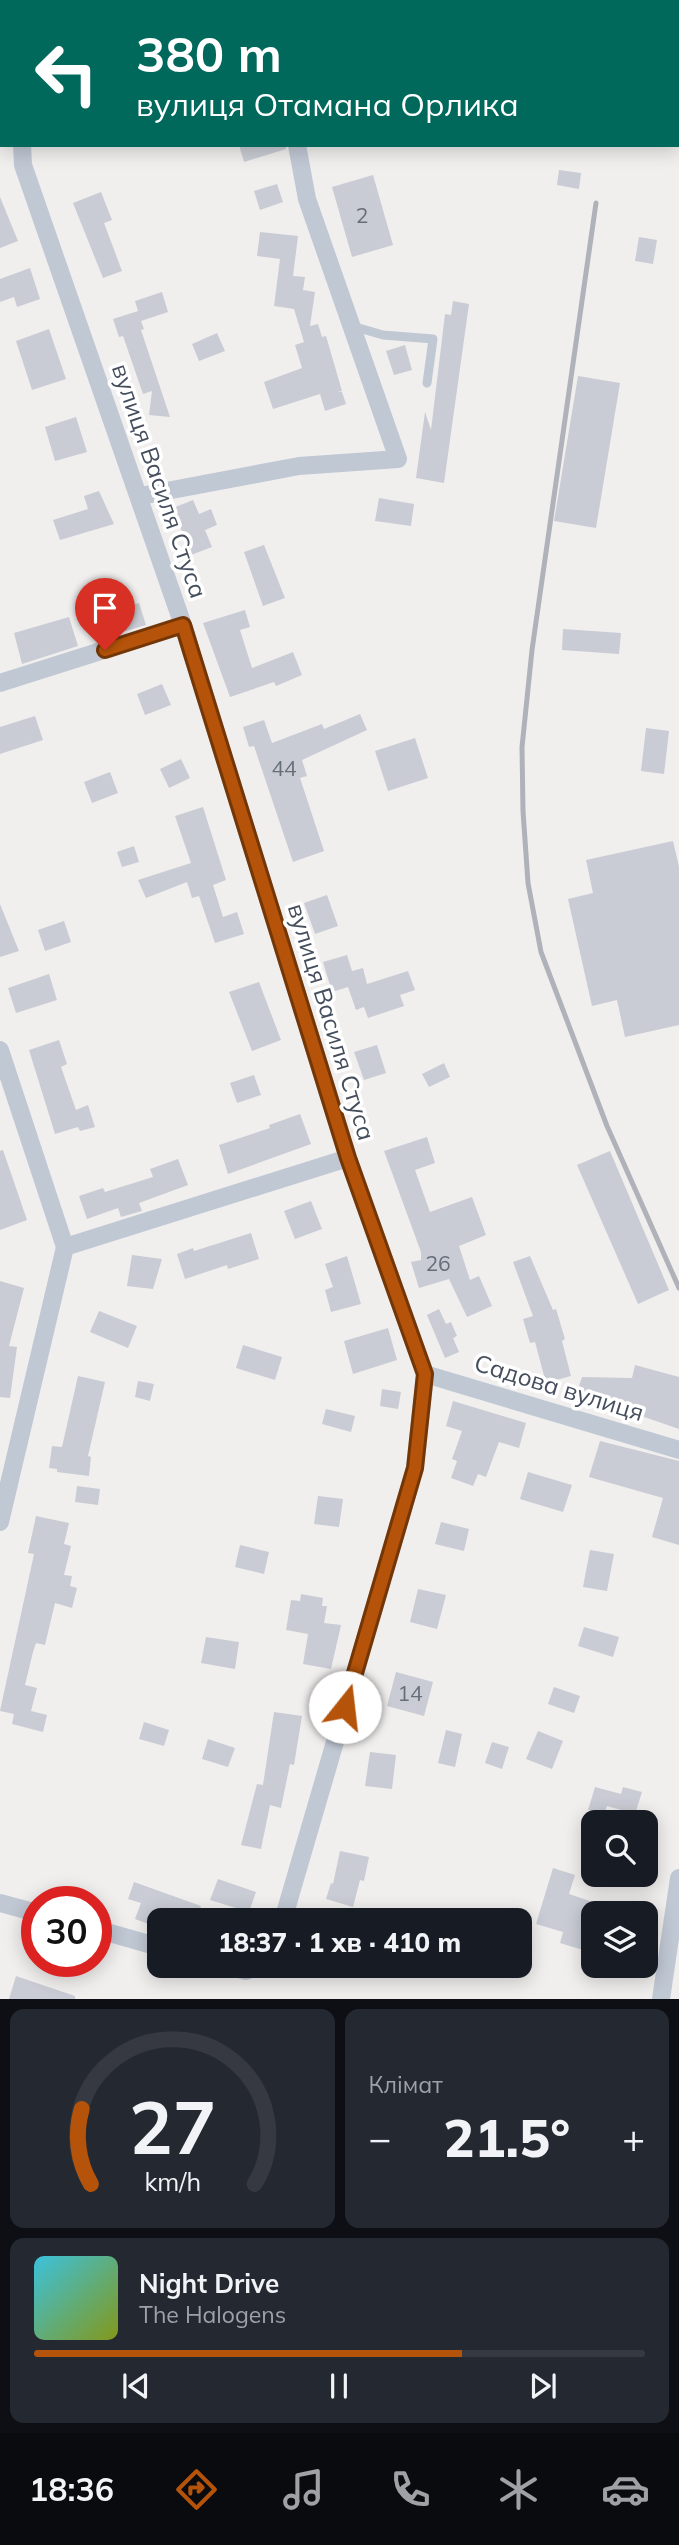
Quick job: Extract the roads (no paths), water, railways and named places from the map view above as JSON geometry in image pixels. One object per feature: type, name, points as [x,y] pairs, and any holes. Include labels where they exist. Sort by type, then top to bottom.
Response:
[{"type":"street","name":"вулиця Василя Стуса","points":[[22,147],[23,165],[183,625],[348,1158],[425,1374],[415,1468],[287,1908]]},
{"type":"street","points":[[140,496],[299,466],[398,459],[307,199],[297,147]]},
{"type":"street","points":[[0,683],[183,625]]},
{"type":"street","points":[[0,1050],[65,1247],[0,1522]]},
{"type":"street","points":[[65,1247],[348,1158]]},
{"type":"street","name":"Садова вулиця","points":[[425,1374],[679,1450]]},
{"type":"street","points":[[661,1999],[679,1878]]},
{"type":"street","points":[[0,1903],[21,1909]]},
{"type":"street","points":[[112,1934],[147,1944]]},
{"type":"lane","points":[[352,326],[383,335],[433,339],[428,383]]},
{"type":"railway","points":[[596,203],[532,650],[522,747],[528,883],[541,952],[607,1126],[679,1288]]}]
